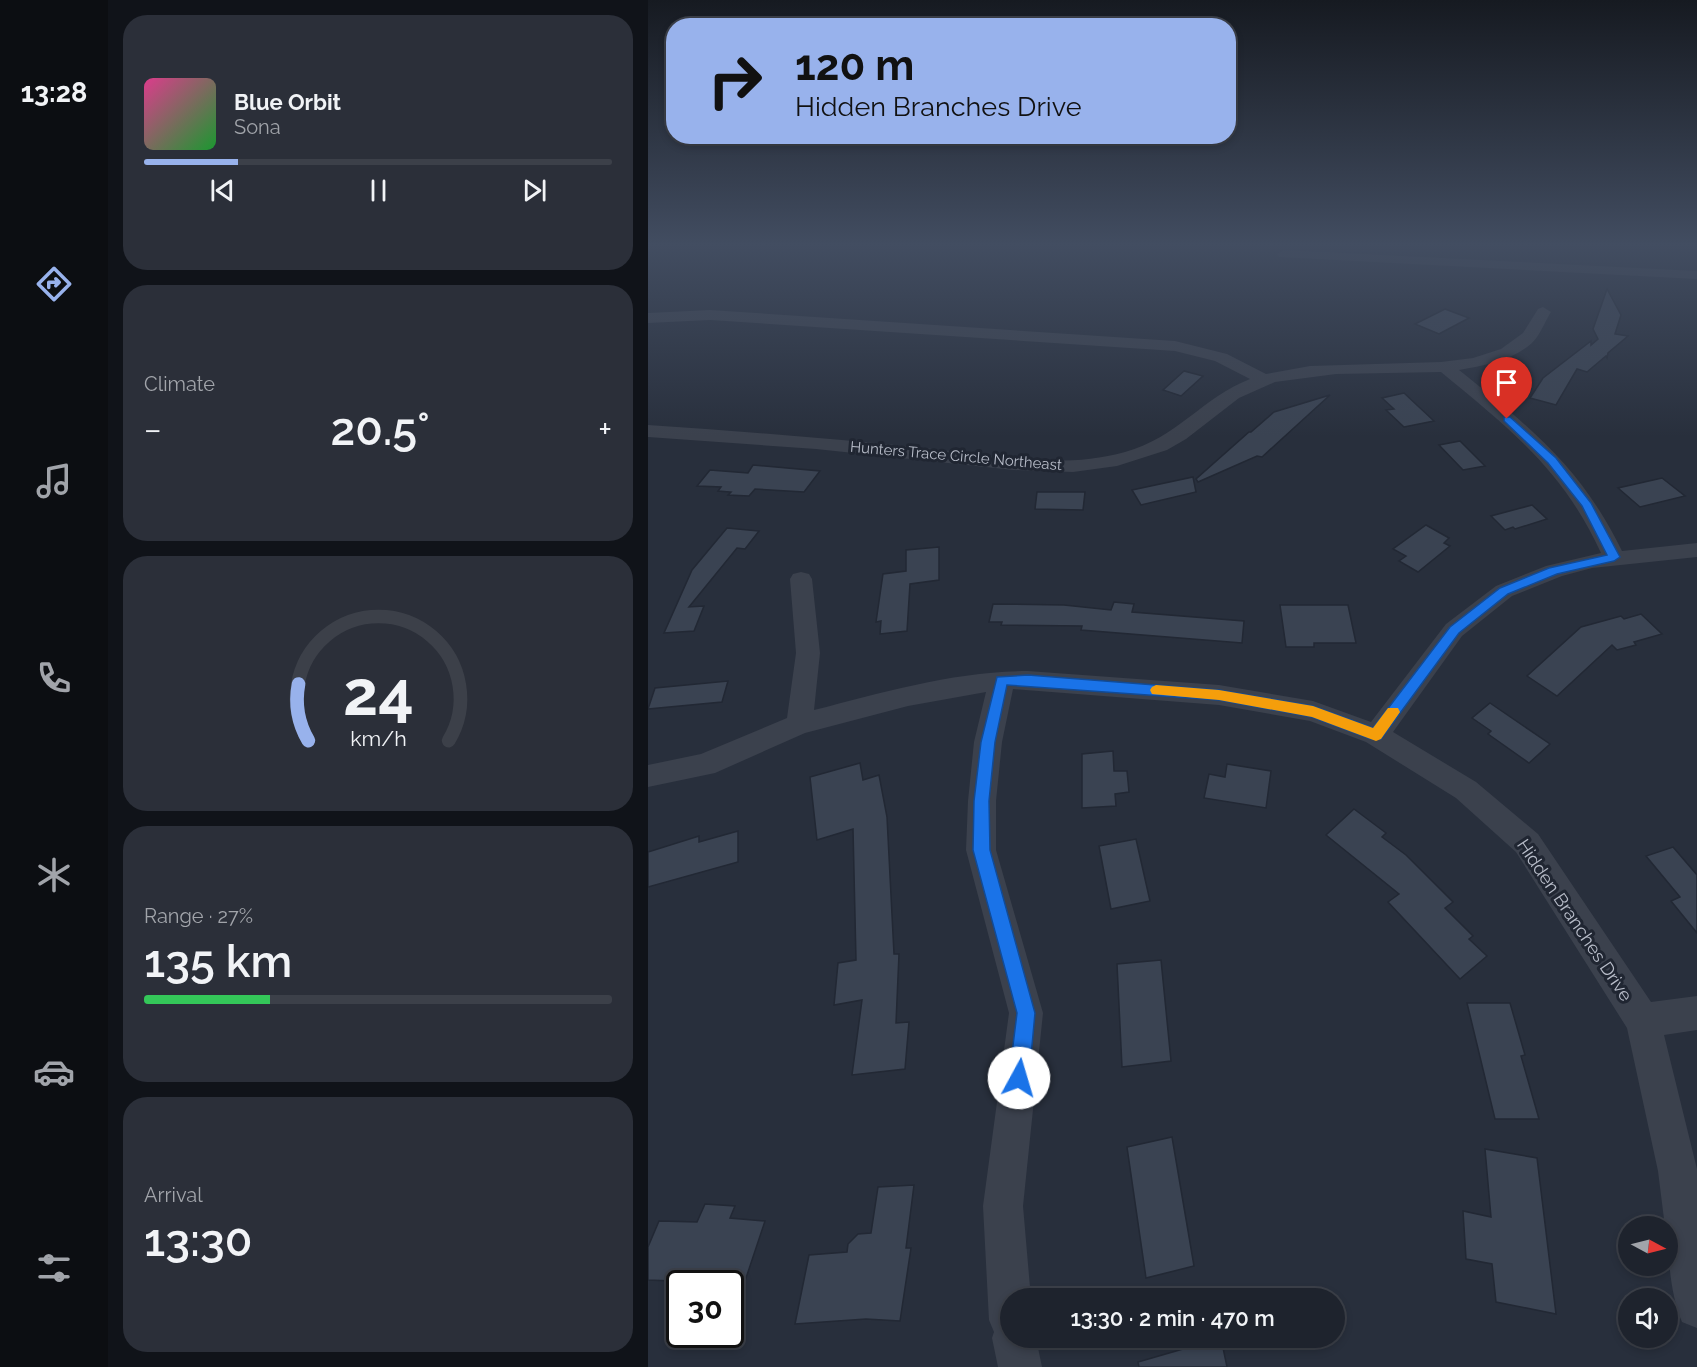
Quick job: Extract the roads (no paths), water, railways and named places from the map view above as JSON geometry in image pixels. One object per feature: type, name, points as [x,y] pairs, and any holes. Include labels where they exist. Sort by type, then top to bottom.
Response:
[{"type":"street","name":"Hunters Trace Circle Northeast","points":[[648,431],[754,437],[1033,465],[1071,466],[1119,459],[1160,446],[1182,433],[1232,394],[1263,380],[1318,370],[1445,367],[1485,360],[1517,346],[1535,331],[1543,312]]},
{"type":"street","points":[[648,318],[710,315],[1175,346],[1225,357],[1263,380]]},
{"type":"street","points":[[1445,367],[1552,460],[1587,505],[1614,557]]},
{"type":"street","points":[[1376,735],[1454,630],[1504,591],[1554,571],[1614,557],[1697,549]]},
{"type":"street","points":[[800,724],[808,653],[801,579]]},
{"type":"street","points":[[1002,680],[988,742],[982,801],[981,850],[1026,1013],[1003,1206],[1009,1288]]},
{"type":"street","name":"Hidden Branches Drive","points":[[648,776],[705,765],[800,724],[908,696],[1002,680],[1219,695],[1313,711],[1376,735],[1466,790],[1527,843],[1643,1021],[1678,1171],[1697,1307]]},
{"type":"street","points":[[1643,1021],[1697,1013]]},
{"type":"street","points":[[1016,1348],[1020,1367]]}]
